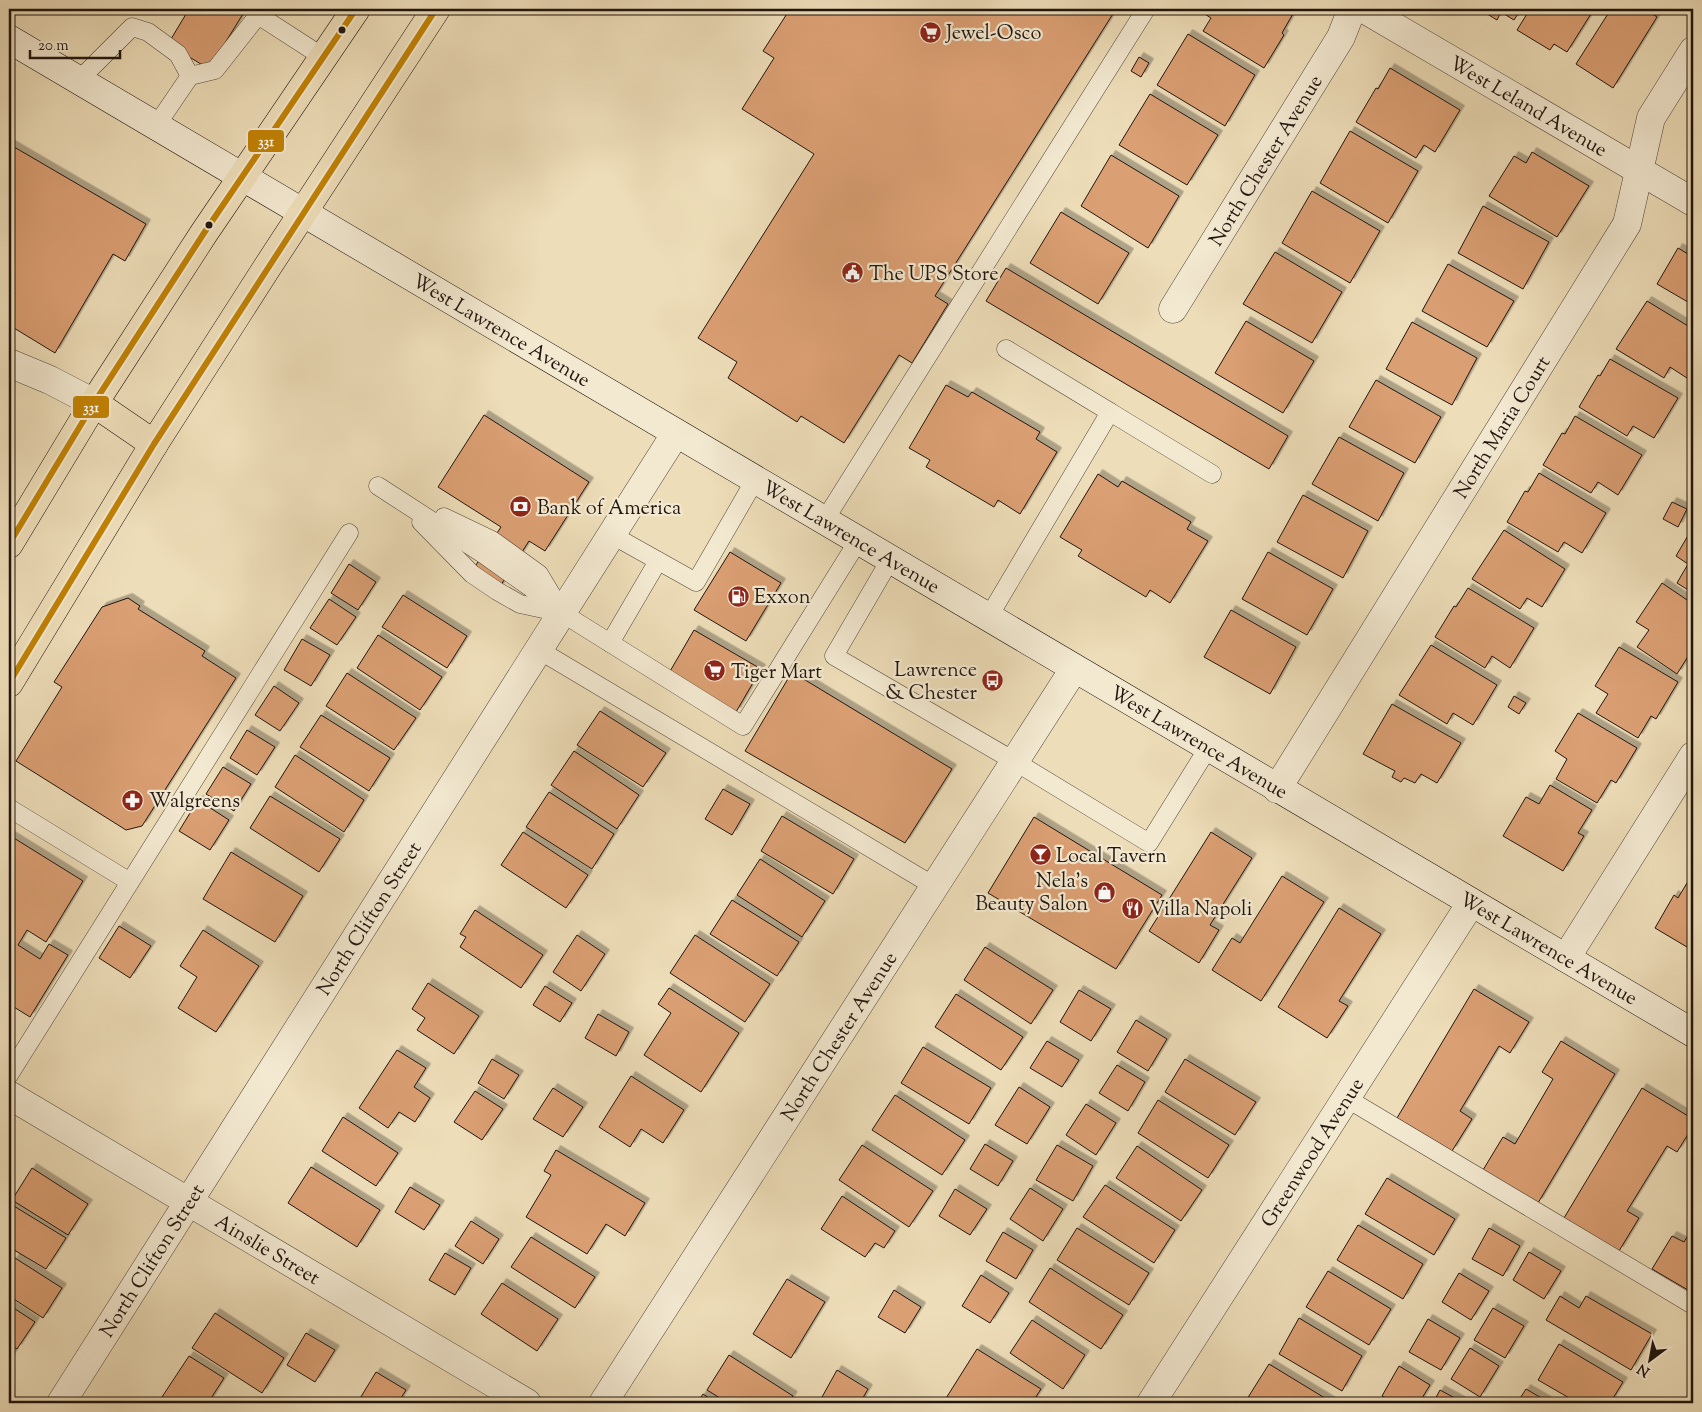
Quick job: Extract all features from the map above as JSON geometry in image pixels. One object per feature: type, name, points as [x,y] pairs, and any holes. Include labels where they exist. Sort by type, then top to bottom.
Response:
[{"type":"main road","points":[[9,544],[94,403],[204,233],[356,9]]},
{"type":"main road","points":[[9,683],[154,444],[436,9]]},
{"type":"main road","points":[[94,403],[154,444]]},
{"type":"street","name":"North Chester Avenue","points":[[1173,309],[1341,37],[1352,9]]},
{"type":"street","name":"West Leland Avenue","points":[[1364,9],[1693,202]]},
{"type":"street","name":"West Lawrence Avenue","points":[[9,39],[1693,1033]]},
{"type":"street","name":"North Maria Court","points":[[1277,788],[1627,224],[1651,118],[1693,51]]},
{"type":"street","points":[[9,363],[50,380],[94,403]]},
{"type":"street","name":"North Clifton Street","points":[[61,1403],[676,433]]},
{"type":"street","name":"North Chester Avenue","points":[[603,1403],[1074,669]]},
{"type":"street","points":[[1566,958],[1693,756]]},
{"type":"street","name":"Greenwood Avenue","points":[[1151,1403],[1471,902]]},
{"type":"street","name":"Ainslie Street","points":[[9,1096],[527,1403]]},
{"type":"lane","points":[[824,521],[1146,9]]},
{"type":"lane","points":[[156,126],[190,76],[215,70],[261,12],[323,57]]},
{"type":"lane","points":[[79,80],[132,27],[148,32],[178,54],[190,76]]},
{"type":"lane","points":[[1006,349],[1212,474]]},
{"type":"lane","points":[[988,618],[1110,412]]},
{"type":"lane","points":[[612,536],[696,582],[755,480]]},
{"type":"lane","points":[[562,613],[540,574],[492,540],[378,486],[426,527],[472,574],[497,591],[520,604],[562,613],[743,726],[858,541]]},
{"type":"lane","points":[[9,1075],[349,533]]},
{"type":"lane","points":[[890,560],[834,656],[1014,761],[1149,843],[1208,748]]},
{"type":"lane","points":[[610,643],[658,561]]},
{"type":"lane","points":[[539,650],[934,886]]},
{"type":"lane","points":[[9,808],[130,882]]},
{"type":"lane","points":[[1346,1098],[1693,1305]]},
{"type":"building","points":[[189,9],[246,9],[209,69],[168,44]]},
{"type":"building","points":[[790,9],[1116,9],[935,296],[948,304],[912,363],[899,355],[844,443],[801,416],[797,422],[728,378],[737,362],[698,338],[814,154],[742,109],[774,58],[763,51]]},
{"type":"building","points":[[1201,9],[1287,9],[1294,12],[1282,33],[1284,35],[1264,68],[1203,31],[1211,18],[1200,11]]},
{"type":"building","points":[[1479,9],[1521,9],[1514,20],[1501,12],[1497,20]]},
{"type":"building","points":[[1530,9],[1594,9],[1567,52],[1554,44],[1550,50],[1517,30]]},
{"type":"building","points":[[1611,9],[1654,9],[1651,13],[1657,17],[1613,88],[1576,64]]},
{"type":"building","points":[[1188,34],[1255,75],[1225,126],[1157,85]]},
{"type":"building","points":[[1139,57],[1149,63],[1141,77],[1131,71]]},
{"type":"building","points":[[1390,68],[1460,110],[1435,152],[1424,145],[1416,158],[1356,122]]},
{"type":"building","points":[[1150,94],[1218,135],[1187,185],[1119,145]]},
{"type":"building","points":[[1350,131],[1418,171],[1388,223],[1320,183]]},
{"type":"building","points":[[9,144],[146,224],[125,261],[113,254],[55,353],[9,325],[9,298],[15,288],[9,284]]},
{"type":"building","points":[[1532,152],[1589,186],[1557,237],[1489,196],[1514,156],[1526,163]]},
{"type":"building","points":[[1111,155],[1179,196],[1148,248],[1081,206]]},
{"type":"building","points":[[1312,191],[1380,231],[1350,283],[1282,243]]},
{"type":"building","points":[[1483,206],[1549,242],[1523,289],[1458,253]]},
{"type":"building","points":[[1061,212],[1129,253],[1098,304],[1030,263]]},
{"type":"building","points":[[1678,248],[1693,257],[1693,305],[1657,284]]},
{"type":"building","points":[[1275,252],[1342,292],[1312,343],[1243,304]]},
{"type":"building","points":[[1448,264],[1514,301],[1487,347],[1422,311]]},
{"type":"building","points":[[1006,268],[1288,436],[1269,469],[986,301]]},
{"type":"building","points":[[1647,301],[1693,329],[1693,374],[1690,380],[1670,367],[1664,378],[1616,349]]},
{"type":"building","points":[[1246,321],[1314,361],[1283,413],[1215,373]]},
{"type":"building","points":[[1412,322],[1477,358],[1452,405],[1386,369]]},
{"type":"building","points":[[1610,359],[1678,398],[1654,438],[1633,426],[1627,436],[1579,407]]},
{"type":"building","points":[[1376,380],[1441,417],[1415,463],[1349,427]]},
{"type":"building","points":[[946,385],[968,397],[972,392],[1040,432],[1036,439],[1057,452],[1020,514],[998,500],[994,507],[926,467],[930,460],[909,448]]},
{"type":"building","name":"Bank of America","points":[[484,415],[589,482],[545,551],[529,541],[499,588],[472,571],[501,527],[438,487]]},
{"type":"building","points":[[1575,416],[1642,455],[1618,495],[1598,482],[1591,493],[1543,465],[1562,433],[1565,434]]},
{"type":"building","points":[[1339,437],[1404,473],[1378,521],[1312,484]]},
{"type":"building","points":[[1539,473],[1606,513],[1582,553],[1564,542],[1558,552],[1507,522],[1525,491],[1528,492]]},
{"type":"building","points":[[1098,474],[1118,487],[1122,481],[1191,522],[1187,529],[1208,541],[1170,603],[1150,590],[1146,597],[1078,556],[1082,550],[1060,537]]},
{"type":"building","points":[[1303,495],[1368,531],[1343,578],[1277,542]]},
{"type":"building","points":[[1672,502],[1687,509],[1678,527],[1663,519]]},
{"type":"building","points":[[1693,527],[1693,593],[1677,583],[1688,564],[1676,556]]},
{"type":"building","points":[[1504,530],[1565,569],[1542,607],[1527,598],[1520,609],[1472,579]]},
{"type":"building","name":"Exxon","points":[[730,552],[781,583],[746,641],[694,610]]},
{"type":"building","points":[[1268,552],[1333,589],[1307,635],[1242,599]]},
{"type":"building","points":[[349,564],[376,582],[358,610],[331,593]]},
{"type":"building","points":[[1662,583],[1693,604],[1693,651],[1677,674],[1637,647],[1649,630],[1636,622]]},
{"type":"building","points":[[1468,588],[1534,628],[1510,668],[1492,656],[1485,668],[1435,637],[1454,606],[1456,607]]},
{"type":"building","points":[[403,595],[467,636],[447,668],[382,627]]},
{"type":"building","name":"Walgreens","points":[[128,598],[140,606],[138,609],[205,651],[202,656],[236,678],[142,826],[126,830],[16,761],[62,687],[54,682],[102,607]]},
{"type":"building","points":[[329,599],[356,617],[337,645],[310,628]]},
{"type":"building","points":[[1231,610],[1296,647],[1270,694],[1204,657]]},
{"type":"building","name":"Tiger Mart","points":[[694,630],[761,669],[736,712],[669,673]]},
{"type":"building","points":[[378,635],[442,677],[420,710],[357,668]]},
{"type":"building","points":[[302,639],[330,655],[311,686],[284,670]]},
{"type":"building","points":[[1431,645],[1497,685],[1473,725],[1453,713],[1447,724],[1399,695]]},
{"type":"building","points":[[1619,647],[1678,682],[1656,719],[1651,716],[1638,738],[1596,713],[1608,694],[1595,686]]},
{"type":"building","points":[[792,672],[952,769],[905,843],[745,751]]},
{"type":"building","points":[[347,673],[416,718],[394,750],[326,706]]},
{"type":"building","points":[[274,686],[299,703],[280,731],[255,715]]},
{"type":"building","points":[[1514,696],[1526,703],[1519,714],[1508,707]]},
{"type":"building","points":[[1392,704],[1461,743],[1437,783],[1421,774],[1415,783],[1404,778],[1401,782],[1392,777],[1395,771],[1363,754]]},
{"type":"building","points":[[600,711],[666,753],[643,787],[577,745]]},
{"type":"building","points":[[1578,713],[1637,748],[1616,783],[1611,780],[1597,803],[1556,779],[1567,759],[1555,751]]},
{"type":"building","points":[[321,715],[390,758],[369,791],[300,747]]},
{"type":"building","points":[[247,730],[275,747],[257,775],[230,758]]},
{"type":"building","points":[[574,751],[639,795],[617,829],[551,785]]},
{"type":"building","points":[[295,755],[364,800],[344,832],[275,787]]},
{"type":"building","points":[[223,767],[251,784],[234,811],[206,794]]},
{"type":"building","points":[[1550,785],[1592,810],[1578,833],[1584,836],[1563,871],[1503,836],[1526,797],[1539,804]]},
{"type":"building","points":[[723,789],[750,804],[732,835],[705,819]]},
{"type":"building","points":[[549,792],[614,834],[592,869],[526,827]]},
{"type":"building","points":[[270,796],[340,839],[319,872],[250,828]]},
{"type":"building","points":[[198,800],[229,820],[210,850],[179,831]]},
{"type":"building","points":[[782,816],[854,859],[833,894],[761,851]]},
{"type":"building","points":[[1034,817],[1162,895],[1116,969],[988,893]]},
{"type":"building","points":[[523,832],[588,875],[566,908],[501,865]]},
{"type":"building","points":[[1211,832],[1252,858],[1210,925],[1219,930],[1199,963],[1149,931]]},
{"type":"building","points":[[9,835],[83,881],[46,942],[27,930],[18,945],[40,959],[49,944],[68,955],[30,1017],[9,1004]]},
{"type":"building","points":[[231,852],[303,896],[275,942],[203,899]]},
{"type":"building","points":[[760,859],[825,901],[802,937],[737,895]]},
{"type":"building","points":[[1282,876],[1324,902],[1261,1001],[1212,970],[1232,938],[1240,943]]},
{"type":"building","points":[[1687,883],[1693,887],[1693,956],[1690,954],[1692,950],[1655,928],[1674,895],[1678,898]]},
{"type":"building","points":[[732,900],[799,942],[777,976],[710,934]]},
{"type":"building","points":[[1339,908],[1381,934],[1339,1001],[1348,1006],[1327,1038],[1278,1007]]},
{"type":"building","points":[[475,910],[543,955],[521,988],[460,947],[466,937],[460,934]]},
{"type":"building","points":[[119,926],[151,946],[130,978],[99,958]]},
{"type":"building","points":[[203,930],[259,966],[216,1032],[178,1008],[197,977],[180,966]]},
{"type":"building","points":[[577,935],[605,954],[581,991],[553,972]]},
{"type":"building","points":[[695,935],[770,984],[745,1022],[670,973]]},
{"type":"building","points":[[985,947],[1053,990],[1031,1024],[964,980]]},
{"type":"building","points":[[428,983],[479,1016],[454,1054],[417,1030],[425,1018],[412,1009]]},
{"type":"building","points":[[545,986],[572,1003],[560,1022],[533,1005]]},
{"type":"building","points":[[669,988],[739,1033],[701,1092],[644,1055],[671,1013],[658,1004]]},
{"type":"building","points":[[1474,989],[1529,1022],[1510,1053],[1499,1046],[1460,1111],[1472,1119],[1452,1151],[1397,1118]]},
{"type":"building","points":[[1079,990],[1111,1009],[1091,1041],[1060,1022]]},
{"type":"building","points":[[956,994],[1023,1037],[1001,1070],[935,1027]]},
{"type":"building","points":[[598,1014],[629,1032],[616,1056],[585,1038]]},
{"type":"building","points":[[1136,1020],[1167,1039],[1148,1071],[1117,1052]]},
{"type":"building","points":[[1047,1041],[1079,1060],[1062,1087],[1030,1068]]},
{"type":"building","points":[[1561,1041],[1615,1074],[1538,1203],[1483,1170],[1503,1137],[1515,1144],[1553,1079],[1542,1072]]},
{"type":"building","points":[[923,1047],[991,1088],[969,1124],[901,1083]]},
{"type":"building","points":[[397,1050],[426,1068],[414,1087],[430,1098],[415,1122],[399,1112],[388,1128],[359,1108]]},
{"type":"building","points":[[492,1059],[519,1075],[504,1099],[478,1083]]},
{"type":"building","points":[[1185,1059],[1256,1102],[1235,1135],[1165,1092]]},
{"type":"building","points":[[1117,1065],[1145,1082],[1128,1111],[1099,1093]]},
{"type":"building","points":[[631,1076],[684,1110],[663,1143],[641,1129],[630,1147],[599,1127]]},
{"type":"building","points":[[1019,1087],[1050,1107],[1027,1144],[995,1125]]},
{"type":"building","points":[[553,1088],[583,1107],[563,1137],[533,1119]]},
{"type":"building","points":[[1642,1088],[1693,1119],[1693,1126],[1677,1152],[1667,1146],[1627,1211],[1639,1218],[1619,1251],[1564,1218]]},
{"type":"building","points":[[475,1091],[503,1109],[482,1140],[454,1122]]},
{"type":"building","points":[[895,1095],[965,1140],[942,1175],[872,1130]]},
{"type":"building","points":[[1158,1100],[1229,1145],[1208,1178],[1138,1133]]},
{"type":"building","points":[[1086,1104],[1116,1123],[1096,1155],[1066,1135]]},
{"type":"building","points":[[343,1117],[398,1153],[376,1186],[322,1151]]},
{"type":"building","points":[[985,1144],[1013,1161],[998,1186],[970,1169]]},
{"type":"building","points":[[862,1145],[933,1191],[909,1227],[839,1180]]},
{"type":"building","points":[[1057,1145],[1093,1166],[1073,1201],[1036,1180]]},
{"type":"building","points":[[1137,1146],[1202,1190],[1181,1221],[1116,1178]]},
{"type":"building","points":[[556,1150],[645,1203],[625,1236],[606,1224],[587,1254],[526,1217],[551,1175],[544,1171]]},
{"type":"building","points":[[311,1167],[380,1210],[357,1247],[288,1203]]},
{"type":"building","points":[[32,1168],[88,1204],[68,1235],[12,1200]]},
{"type":"building","points":[[1387,1178],[1455,1219],[1434,1255],[1365,1214]]},
{"type":"building","points":[[1105,1185],[1175,1230],[1154,1263],[1083,1217]]},
{"type":"building","points":[[410,1187],[440,1205],[424,1230],[395,1212]]},
{"type":"building","points":[[1030,1188],[1063,1209],[1043,1241],[1010,1219]]},
{"type":"building","points":[[955,1189],[987,1209],[970,1235],[939,1216]]},
{"type":"building","points":[[842,1196],[895,1231],[884,1248],[875,1243],[865,1257],[821,1229]]},
{"type":"building","points":[[9,1203],[66,1238],[46,1269],[9,1247]]},
{"type":"building","points":[[471,1221],[499,1239],[483,1264],[455,1246]]},
{"type":"building","points":[[1358,1225],[1423,1264],[1403,1299],[1337,1260]]},
{"type":"building","points":[[1693,1227],[1693,1293],[1652,1269],[1672,1236],[1684,1242]]},
{"type":"building","points":[[1077,1228],[1149,1273],[1129,1305],[1057,1260]]},
{"type":"building","points":[[1489,1228],[1520,1246],[1503,1276],[1472,1259]]},
{"type":"building","points":[[1003,1232],[1033,1250],[1016,1279],[986,1261]]},
{"type":"building","points":[[531,1237],[595,1277],[575,1308],[511,1267]]},
{"type":"building","points":[[1529,1252],[1561,1271],[1544,1299],[1513,1280]]},
{"type":"building","points":[[445,1253],[471,1268],[455,1295],[429,1280]]},
{"type":"building","points":[[15,1258],[62,1288],[43,1318],[9,1296],[9,1267]]},
{"type":"building","points":[[1050,1268],[1123,1315],[1101,1349],[1029,1302]]},
{"type":"building","points":[[1328,1271],[1391,1309],[1369,1345],[1306,1307]]},
{"type":"building","points":[[1459,1273],[1489,1291],[1471,1320],[1442,1302]]},
{"type":"building","points":[[981,1275],[1009,1293],[990,1323],[962,1306]]},
{"type":"building","points":[[787,1279],[825,1302],[791,1358],[753,1334]]},
{"type":"building","points":[[502,1283],[558,1319],[537,1351],[481,1314]]},
{"type":"building","points":[[894,1290],[921,1307],[905,1333],[878,1317]]},
{"type":"building","points":[[1560,1296],[1579,1308],[1586,1296],[1652,1334],[1631,1370],[1546,1320]]},
{"type":"building","points":[[9,1305],[35,1322],[17,1349],[9,1344]]},
{"type":"building","points":[[1493,1308],[1524,1326],[1505,1358],[1474,1340]]},
{"type":"building","points":[[215,1313],[284,1358],[262,1393],[192,1348]]},
{"type":"building","points":[[1299,1318],[1362,1356],[1342,1391],[1279,1354]]},
{"type":"building","points":[[1428,1319],[1460,1338],[1441,1370],[1409,1352]]},
{"type":"building","points":[[1032,1320],[1085,1355],[1063,1389],[1010,1353]]},
{"type":"building","points":[[306,1333],[335,1350],[315,1382],[287,1365]]},
{"type":"building","points":[[1559,1344],[1623,1382],[1610,1403],[1578,1403],[1538,1380]]},
{"type":"building","points":[[1470,1348],[1499,1366],[1480,1397],[1451,1379]]},
{"type":"building","points":[[9,1349],[14,1352],[9,1360]]},
{"type":"building","points":[[977,1349],[1041,1389],[1032,1403],[943,1403]]},
{"type":"building","points":[[729,1355],[793,1396],[788,1403],[728,1403],[707,1390]]},
{"type":"building","points":[[189,1356],[224,1378],[208,1403],[158,1403]]},
{"type":"building","points":[[1269,1364],[1333,1403],[1254,1403],[1247,1399]]},
{"type":"building","points":[[1399,1366],[1430,1385],[1419,1403],[1395,1403],[1382,1396]]},
{"type":"building","points":[[837,1370],[868,1389],[860,1403],[834,1403],[822,1397]]},
{"type":"building","points":[[376,1372],[406,1390],[398,1403],[364,1403],[359,1400]]},
{"type":"building","points":[[1526,1389],[1550,1403],[1517,1403]]},
{"type":"building","points":[[1440,1390],[1464,1403],[1433,1403]]},
{"type":"building","points":[[703,1394],[717,1403],[697,1403]]},
{"type":"transit line","name":"331","points":[[9,544],[94,403],[204,233],[356,9]]},
{"type":"transit line","name":"331","points":[[9,683],[154,444],[436,9]]},
{"type":"place","name":"Jewel-Osco","points":[[930,32]]},
{"type":"place","name":"The UPS Store","points":[[853,273]]},
{"type":"place","name":"Bank of America","points":[[521,507]]},
{"type":"place","name":"Exxon","points":[[738,596]]},
{"type":"place","name":"Tiger Mart","points":[[715,671]]},
{"type":"place","name":"Lawrence & Chester","points":[[993,681]]},
{"type":"place","name":"Walgreens","points":[[133,800]]},
{"type":"place","name":"Local Tavern","points":[[1040,855]]},
{"type":"place","name":"Nela's Beauty Salon","points":[[1104,892]]},
{"type":"place","name":"Villa Napoli","points":[[1133,908]]}]
